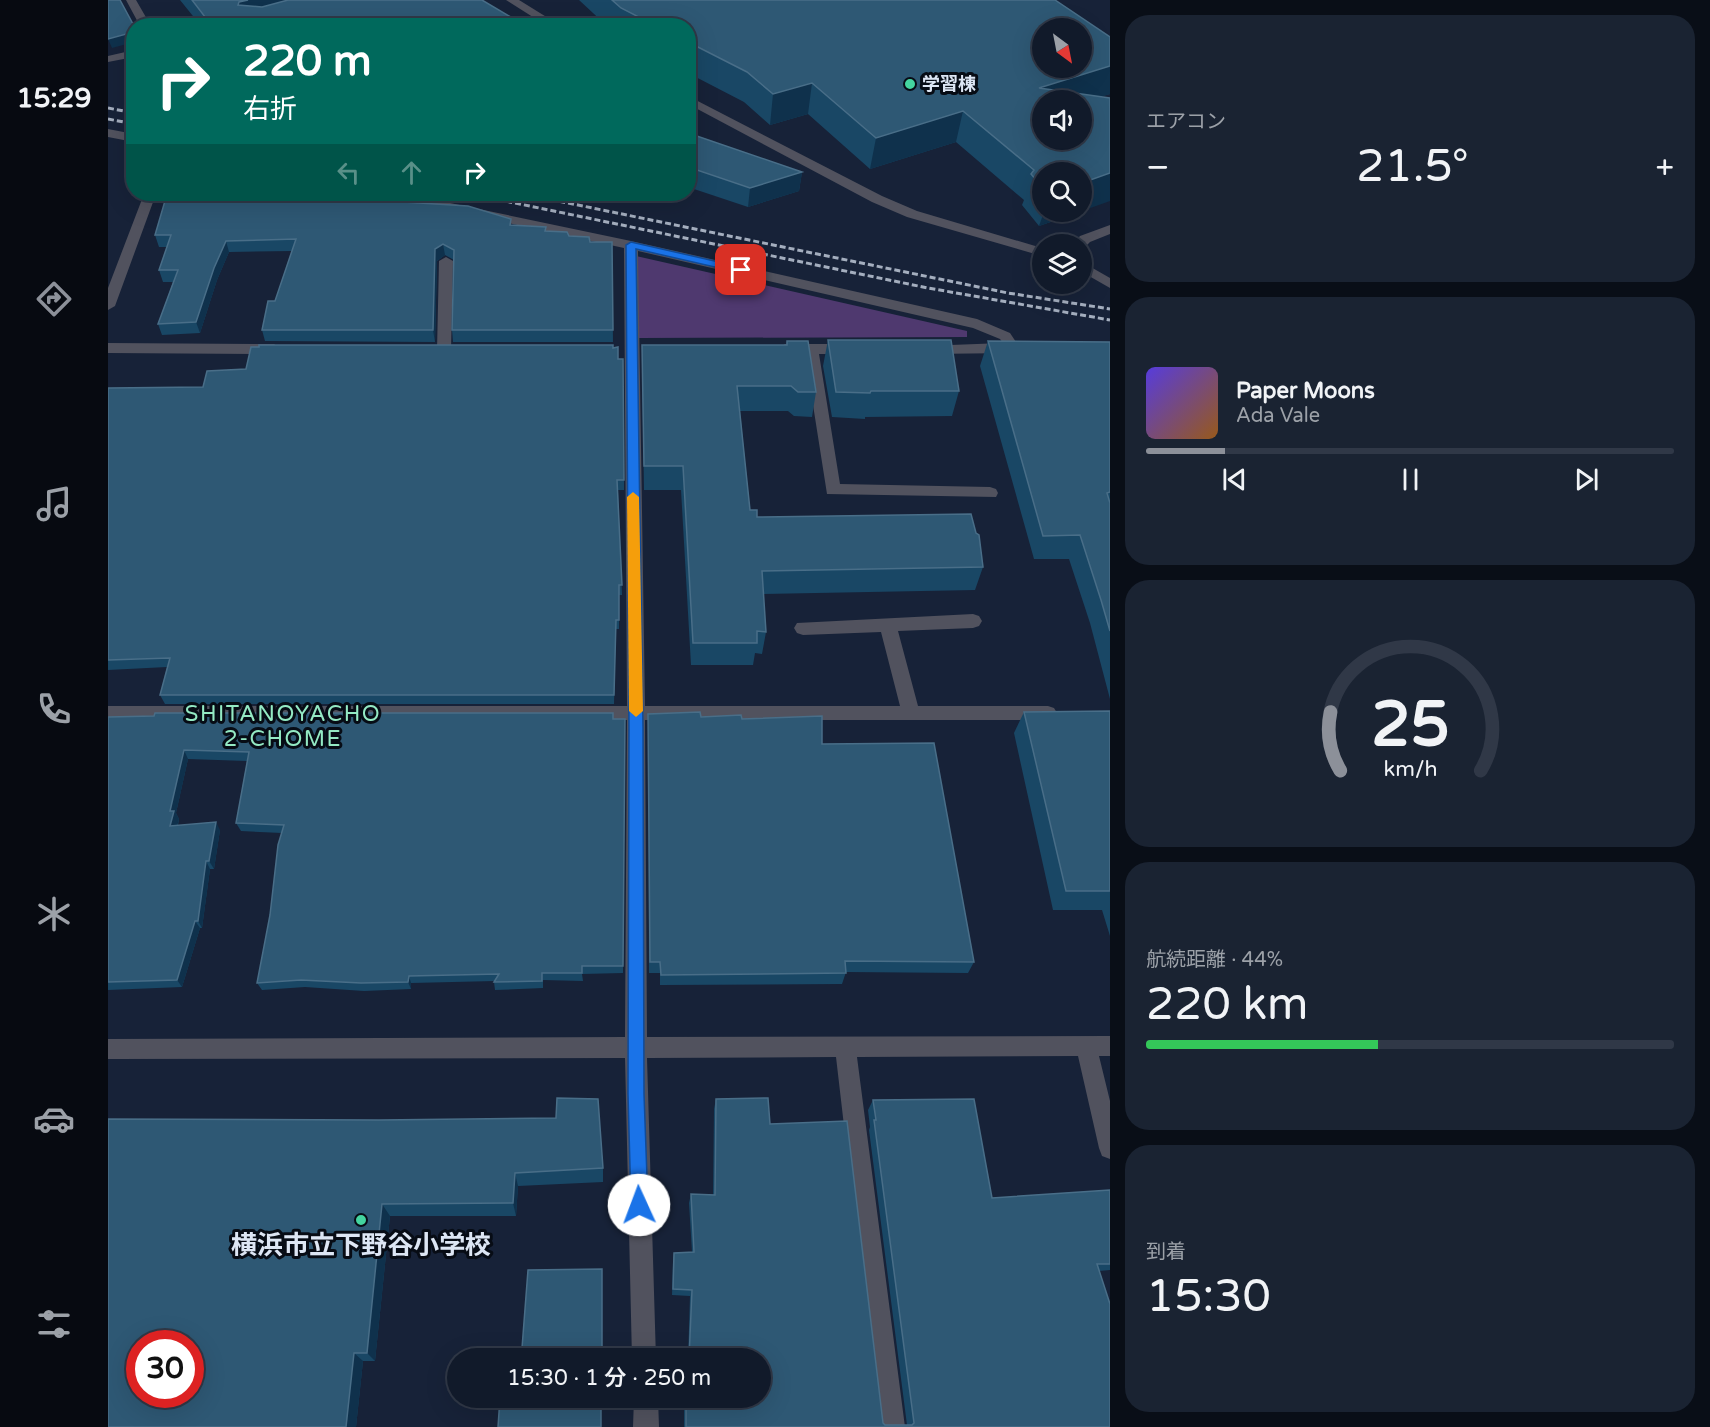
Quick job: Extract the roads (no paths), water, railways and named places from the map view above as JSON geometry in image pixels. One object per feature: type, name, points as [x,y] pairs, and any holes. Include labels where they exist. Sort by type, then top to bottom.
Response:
[{"type":"street","points":[[131,0],[141,18]]},
{"type":"street","points":[[511,0],[542,18]]},
{"type":"street","points":[[108,59],[126,55]]},
{"type":"street","points":[[696,103],[878,199],[912,214],[1032,249]]},
{"type":"street","points":[[108,133],[126,136]]},
{"type":"street","points":[[108,306],[147,201]]},
{"type":"street","points":[[424,201],[631,245],[977,324],[1005,336],[1019,348],[918,349]]},
{"type":"street","points":[[1092,236],[1110,229]]},
{"type":"street","points":[[631,245],[636,712],[636,1048],[644,1348]]},
{"type":"street","points":[[444,350],[446,261]]},
{"type":"street","points":[[1092,273],[1110,284]]},
{"type":"street","points":[[108,348],[291,349]]},
{"type":"street","points":[[775,349],[870,349]]},
{"type":"street","points":[[811,349],[833,490],[990,492]]},
{"type":"street","points":[[803,628],[973,621]]},
{"type":"street","points":[[888,625],[911,714]]},
{"type":"street","points":[[108,712],[1063,713]]},
{"type":"street","points":[[1086,1046],[1110,1148]]},
{"type":"street","points":[[108,1049],[1110,1046]]},
{"type":"street","points":[[845,1047],[892,1427]]},
{"type":"street","points":[[646,1408],[646,1427]]},
{"type":"railway","points":[[108,108],[126,111]]},
{"type":"railway","points":[[108,119],[126,122]]},
{"type":"railway","points":[[505,201],[928,288],[1110,320]]},
{"type":"railway","points":[[558,201],[1008,293],[1110,309]]},
{"type":"place","name":"学習棟","points":[[910,84]]},
{"type":"place","name":"横浜市立下野谷小学校","points":[[361,1220]]},
{"type":"district","name":"SHITANOYACHO 2-CHOME","points":[[283,726]]}]
